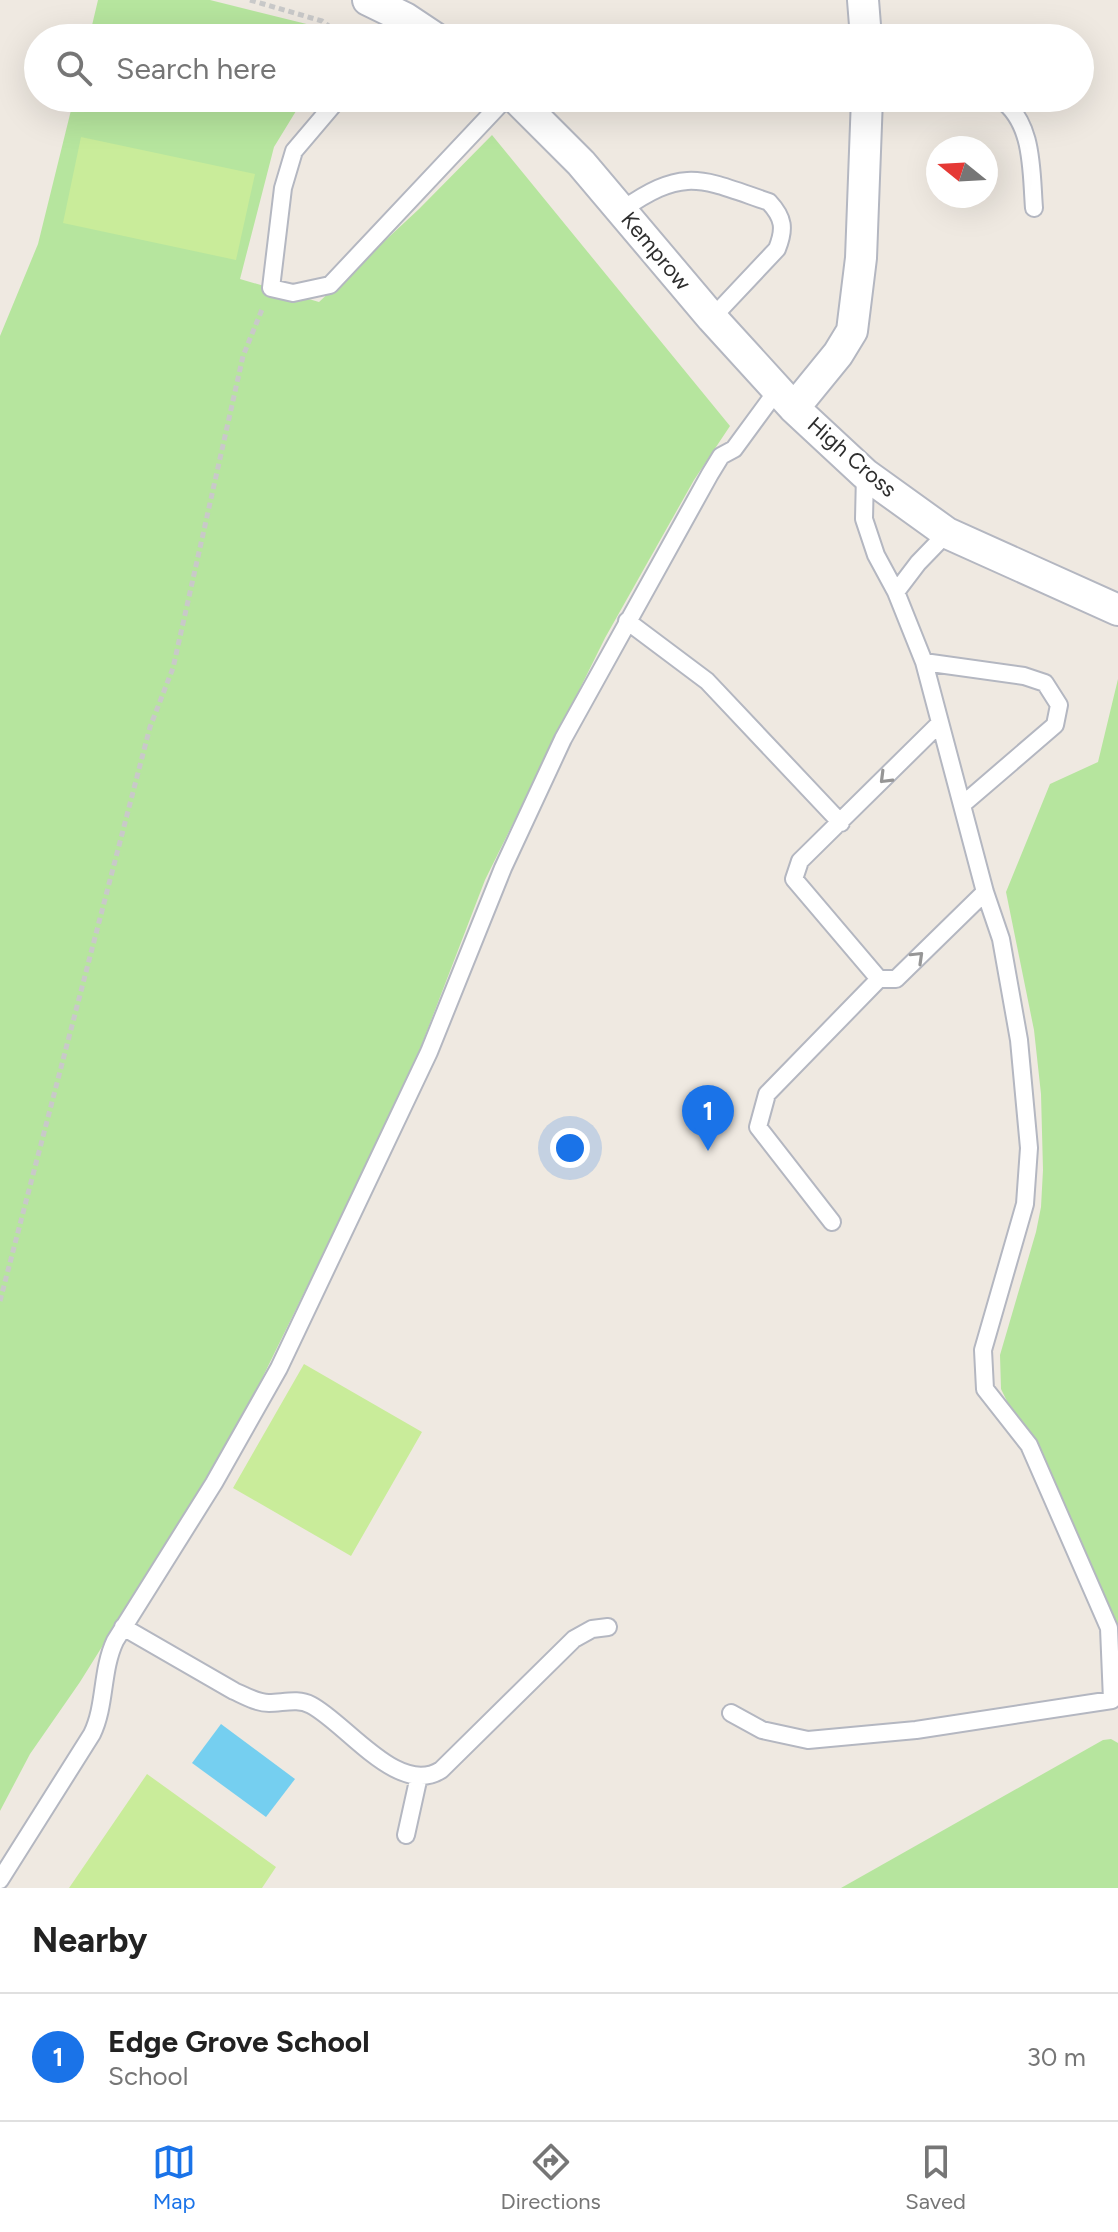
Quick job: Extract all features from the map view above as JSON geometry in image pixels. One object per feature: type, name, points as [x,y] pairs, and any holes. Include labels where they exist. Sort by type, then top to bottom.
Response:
[{"type":"street","points":[[368,0],[393,24]]},
{"type":"street","points":[[863,0],[865,24]]},
{"type":"street","name":"Kemprow","points":[[530,112],[581,163],[712,318],[786,398]]},
{"type":"street","name":"High Cross","points":[[866,112],[861,258],[852,331],[838,354],[786,398],[865,474],[947,533],[1118,610]]},
{"type":"lane","points":[[327,112],[294,151],[283,188],[271,288],[293,293],[330,285],[493,112]]},
{"type":"lane","points":[[1014,112],[1029,140],[1034,208]]},
{"type":"lane","points":[[622,210],[650,190],[695,179],[769,202],[777,211],[782,220],[783,235],[777,249],[712,318]]},
{"type":"lane","points":[[0,1880],[92,1734],[98,1719],[105,1670],[123,1627],[214,1483],[279,1368],[429,1052],[521,827],[563,739],[721,456],[734,449],[786,398]]},
{"type":"lane","points":[[731,1713],[762,1730],[808,1740],[916,1730],[1115,1703],[1109,1628],[1029,1445],[985,1389],[983,1350],[1025,1204],[1029,1148],[1019,1040],[1001,939],[985,892],[924,662],[896,592],[876,555],[864,519],[865,474]]},
{"type":"lane","points":[[896,592],[947,533]]},
{"type":"lane","points":[[627,621],[707,681],[841,823]]},
{"type":"lane","points":[[924,662],[1024,676],[1045,683],[1059,705],[1055,725],[962,805]]},
{"type":"lane","points":[[879,979],[794,879],[800,861],[940,723]]},
{"type":"lane","points":[[832,1222],[758,1127],[767,1094],[879,979],[896,979],[985,892]]},
{"type":"lane","points":[[123,1627],[253,1699],[266,1703],[308,1703],[327,1715],[370,1754],[390,1766],[419,1776],[431,1776],[441,1770],[574,1639],[592,1629],[608,1627]]},
{"type":"lane","points":[[406,1835],[419,1776]]},
{"type":"path","points":[[250,0],[326,24]]},
{"type":"path","points":[[0,1301],[150,727],[173,668],[243,356],[271,288]]},
{"type":"green space","points":[[98,0],[210,0],[307,24],[92,24]]},
{"type":"green space","points":[[71,112],[295,112],[274,147],[240,279],[319,302],[419,209],[492,135],[730,426],[694,480],[605,638],[485,880],[407,1083],[246,1411],[80,1682],[30,1754],[0,1811],[0,336],[38,244]]},
{"type":"green space","points":[[81,137],[255,174],[236,260],[63,223]]},
{"type":"green space","points":[[1118,679],[1118,1683],[1097,1584],[1001,1389],[1000,1355],[1036,1232],[1043,1170],[1041,1094],[1034,1030],[1006,892],[1050,784],[1098,762]]},
{"type":"green space","points":[[304,1364],[422,1432],[351,1556],[233,1488]]},
{"type":"green space","points":[[1111,1739],[1118,1743],[1118,1888],[841,1888],[1103,1740]]},
{"type":"green space","points":[[147,1774],[276,1867],[262,1888],[69,1888]]},
{"type":"water","points":[[221,1724],[295,1779],[266,1817],[192,1763]]},
{"type":"place","name":"Edge Grove School","points":[[708,1151]]}]
